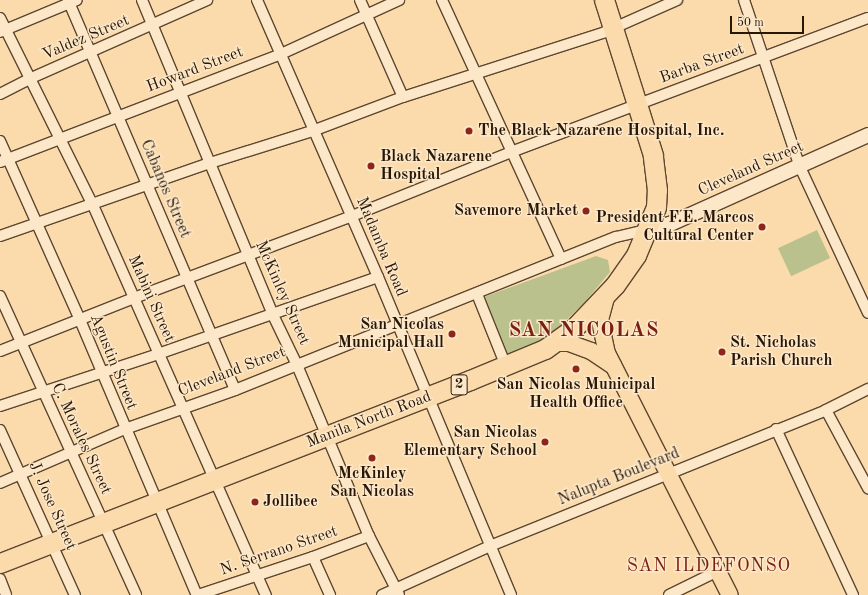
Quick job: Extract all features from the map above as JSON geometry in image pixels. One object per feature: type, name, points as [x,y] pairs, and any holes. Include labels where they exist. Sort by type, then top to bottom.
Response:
[{"type":"highway","name":"Manila North Road","points":[[0,563],[214,481],[327,435],[427,398],[506,366],[554,343],[574,328],[608,293],[636,255],[656,207],[657,176],[654,155],[604,0]]},
{"type":"main road","points":[[608,293],[600,321],[605,346],[614,367],[730,595]]},
{"type":"main road","points":[[554,343],[569,343],[591,351],[614,367]]},
{"type":"street","name":"McKinley Street","points":[[142,0],[272,313],[297,365],[369,536],[398,592]]},
{"type":"street","name":"Valdez Street","points":[[0,94],[29,79],[152,26],[207,0]]},
{"type":"street","name":"Madamba Road","points":[[257,0],[352,216],[398,324],[427,398],[511,595]]},
{"type":"street","points":[[360,0],[403,97]]},
{"type":"street","name":"Howard Street","points":[[4,160],[179,91],[281,54],[367,16],[399,0]]},
{"type":"street","points":[[442,0],[561,260]]},
{"type":"street","points":[[0,236],[210,162],[315,130],[403,97],[614,28],[677,0]]},
{"type":"street","points":[[744,0],[800,167],[868,313]]},
{"type":"street","points":[[3,31],[71,1]]},
{"type":"street","name":"Cabanos Street","points":[[71,1],[90,52],[146,185],[235,390]]},
{"type":"street","name":"Mabini Street","points":[[0,18],[3,31],[92,203],[182,410],[266,595]]},
{"type":"street","name":"Barba Street","points":[[0,351],[248,254],[352,216],[511,152],[868,18]]},
{"type":"street","name":"Cleveland Street","points":[[0,483],[125,429],[235,390],[616,237],[670,224],[800,167],[868,135]]},
{"type":"street","name":"Agustin Street","points":[[0,140],[4,160],[37,222],[197,595]]},
{"type":"street","points":[[0,406],[158,354],[378,277]]},
{"type":"street","points":[[477,294],[506,366]]},
{"type":"street","name":"C. Morales Street","points":[[0,296],[23,343],[42,391],[136,595]]},
{"type":"street","name":"Nalupta Boulevard","points":[[382,595],[398,592],[490,546],[667,472],[826,410],[868,389]]},
{"type":"street","points":[[826,410],[868,488]]},
{"type":"street","points":[[776,429],[853,595]]},
{"type":"street","name":"J. Jose Street","points":[[0,430],[22,473],[75,595]]},
{"type":"street","name":"N. Serrano Street","points":[[197,595],[313,557],[369,536]]},
{"type":"street","points":[[313,557],[330,595]]},
{"type":"street","points":[[669,595],[718,571]]},
{"type":"street","points":[[0,579],[6,595]]},
{"type":"green space","points":[[817,230],[830,258],[791,276],[778,248]]},
{"type":"green space","points":[[596,256],[608,260],[610,272],[584,303],[544,341],[507,358],[484,297]]},
{"type":"place","name":"The Black Nazarene Hospital, Inc.","points":[[469,131]]},
{"type":"place","name":"Black Nazarene Hospital","points":[[371,166]]},
{"type":"place","name":"Savemore Market","points":[[586,211]]},
{"type":"place","name":"President F.E. Marcos Cultural Center","points":[[762,227]]},
{"type":"place","name":"San Nicolas Municipal Hall","points":[[452,334]]},
{"type":"place","name":"St. Nicholas Parish Church","points":[[722,352]]},
{"type":"place","name":"San Nicolas Municipal Health Office","points":[[576,369]]},
{"type":"place","name":"San Nicolas Elementary School","points":[[545,442]]},
{"type":"place","name":"McKinley San Nicolas","points":[[372,458]]},
{"type":"place","name":"Jollibee","points":[[255,502]]},
{"type":"district","name":"SAN NICOLAS","points":[[584,331]]},
{"type":"district","name":"SAN ILDEFONSO","points":[[709,566]]}]
